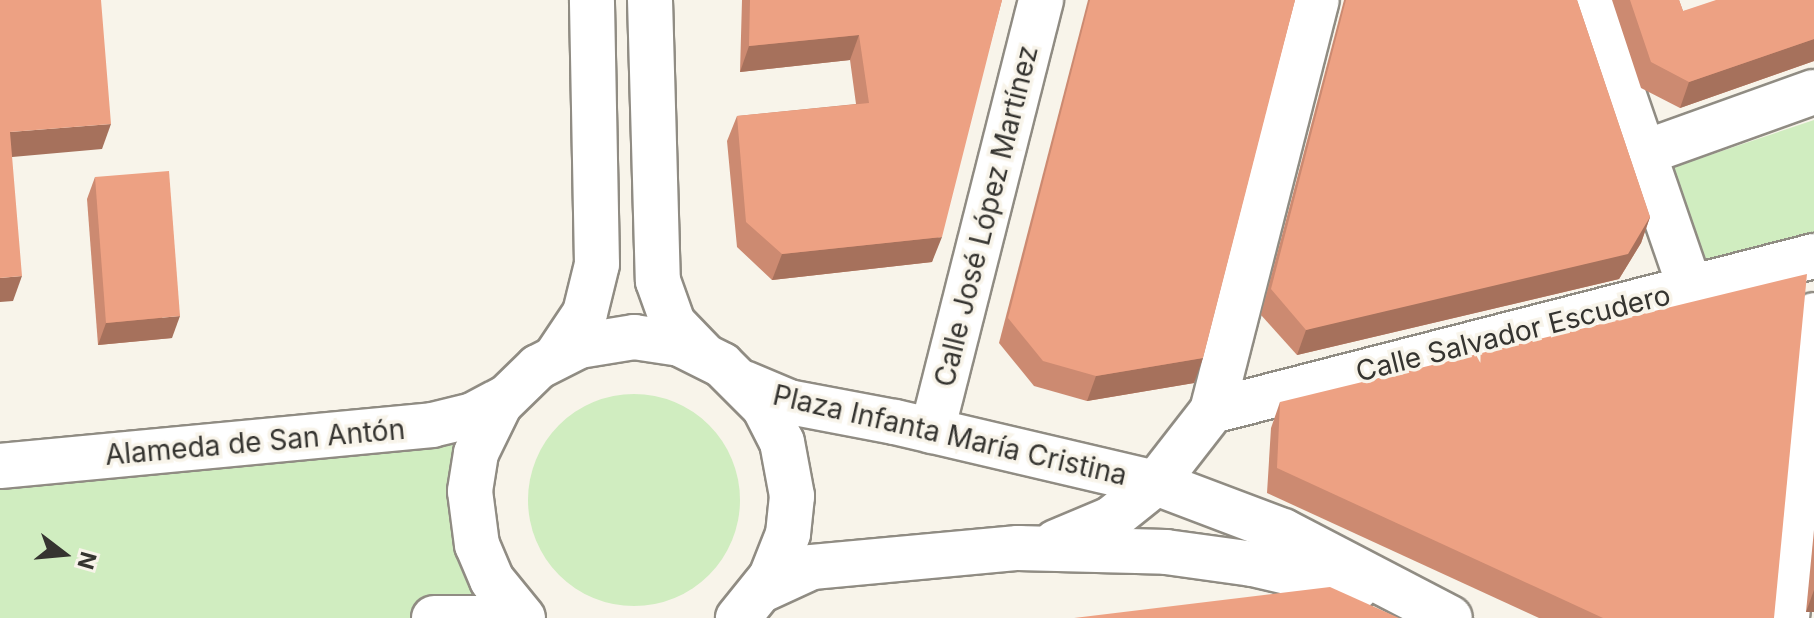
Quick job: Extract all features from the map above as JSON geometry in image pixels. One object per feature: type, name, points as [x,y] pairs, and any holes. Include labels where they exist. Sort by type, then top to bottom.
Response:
[{"type":"main road","points":[[557,355],[585,313],[597,264],[592,0]]},
{"type":"main road","points":[[650,0],[658,281],[673,323],[702,353]]},
{"type":"main road","name":"Calle José López Martínez","points":[[932,431],[1041,0]]},
{"type":"main road","points":[[1212,411],[1317,0]]},
{"type":"main road","points":[[1591,0],[1646,152],[1690,287]]},
{"type":"main road","points":[[1646,152],[1814,92]]},
{"type":"main road","name":"Calle Salvador Escudero","points":[[1212,411],[1814,256]]},
{"type":"main road","points":[[1787,618],[1814,315]]},
{"type":"main road","name":"Plaza Infanta María Cristina","points":[[523,618],[488,573],[479,552],[471,514],[471,476],[476,453],[488,424],[505,398],[532,372],[557,355],[602,339],[634,337],[673,342],[702,353],[744,383],[789,402],[932,431],[1156,483],[1283,531],[1450,618]]},
{"type":"main road","name":"Plaza Infanta María Cristina","points":[[744,383],[764,407],[779,435],[791,480],[788,534],[781,556],[750,604]]},
{"type":"main road","name":"Alameda de San Antón","points":[[0,466],[432,425],[473,415],[505,398]]},
{"type":"main road","name":"Plaza Infanta María Cristina","points":[[1156,483],[1212,411]]},
{"type":"main road","points":[[1018,548],[1050,544],[1085,533],[1111,519],[1156,483]]},
{"type":"main road","name":"Plaza Infanta María Cristina","points":[[750,604],[812,567],[1018,548],[1166,552],[1253,564],[1345,585],[1442,618]]},
{"type":"main road","points":[[434,618],[509,618]]},
{"type":"green space","points":[[1814,120],[1814,234],[1703,271],[1668,169]]},
{"type":"green space","points":[[634,394],[674,403],[693,412],[709,425],[722,441],[731,460],[740,500],[731,540],[722,559],[709,575],[693,588],[674,597],[634,606],[594,597],[575,588],[559,575],[546,559],[537,540],[528,500],[537,460],[546,441],[559,425],[575,412],[594,403]]},
{"type":"green space","points":[[432,425],[476,453],[501,593],[434,618],[0,618],[0,466]]},
{"type":"building","points":[[0,0],[101,0],[111,124],[10,132],[22,276],[0,278]]},
{"type":"building","points":[[750,0],[1002,0],[942,237],[782,254],[746,222],[737,116],[869,103],[859,35],[749,46]]},
{"type":"building","points":[[1090,0],[1295,0],[1203,358],[1096,376],[1043,361],[1008,318]]},
{"type":"building","points":[[1346,0],[1577,0],[1650,217],[1628,254],[1306,330],[1271,289]]},
{"type":"building","points":[[1630,0],[1679,0],[1683,11],[1716,0],[1814,0],[1814,39],[1689,82],[1651,62]]},
{"type":"building","points":[[169,171],[180,316],[106,323],[95,177]]},
{"type":"building","points":[[1807,274],[1774,618],[1603,618],[1277,468],[1280,402]]},
{"type":"building","points":[[1330,587],[1399,618],[1074,618]]}]
